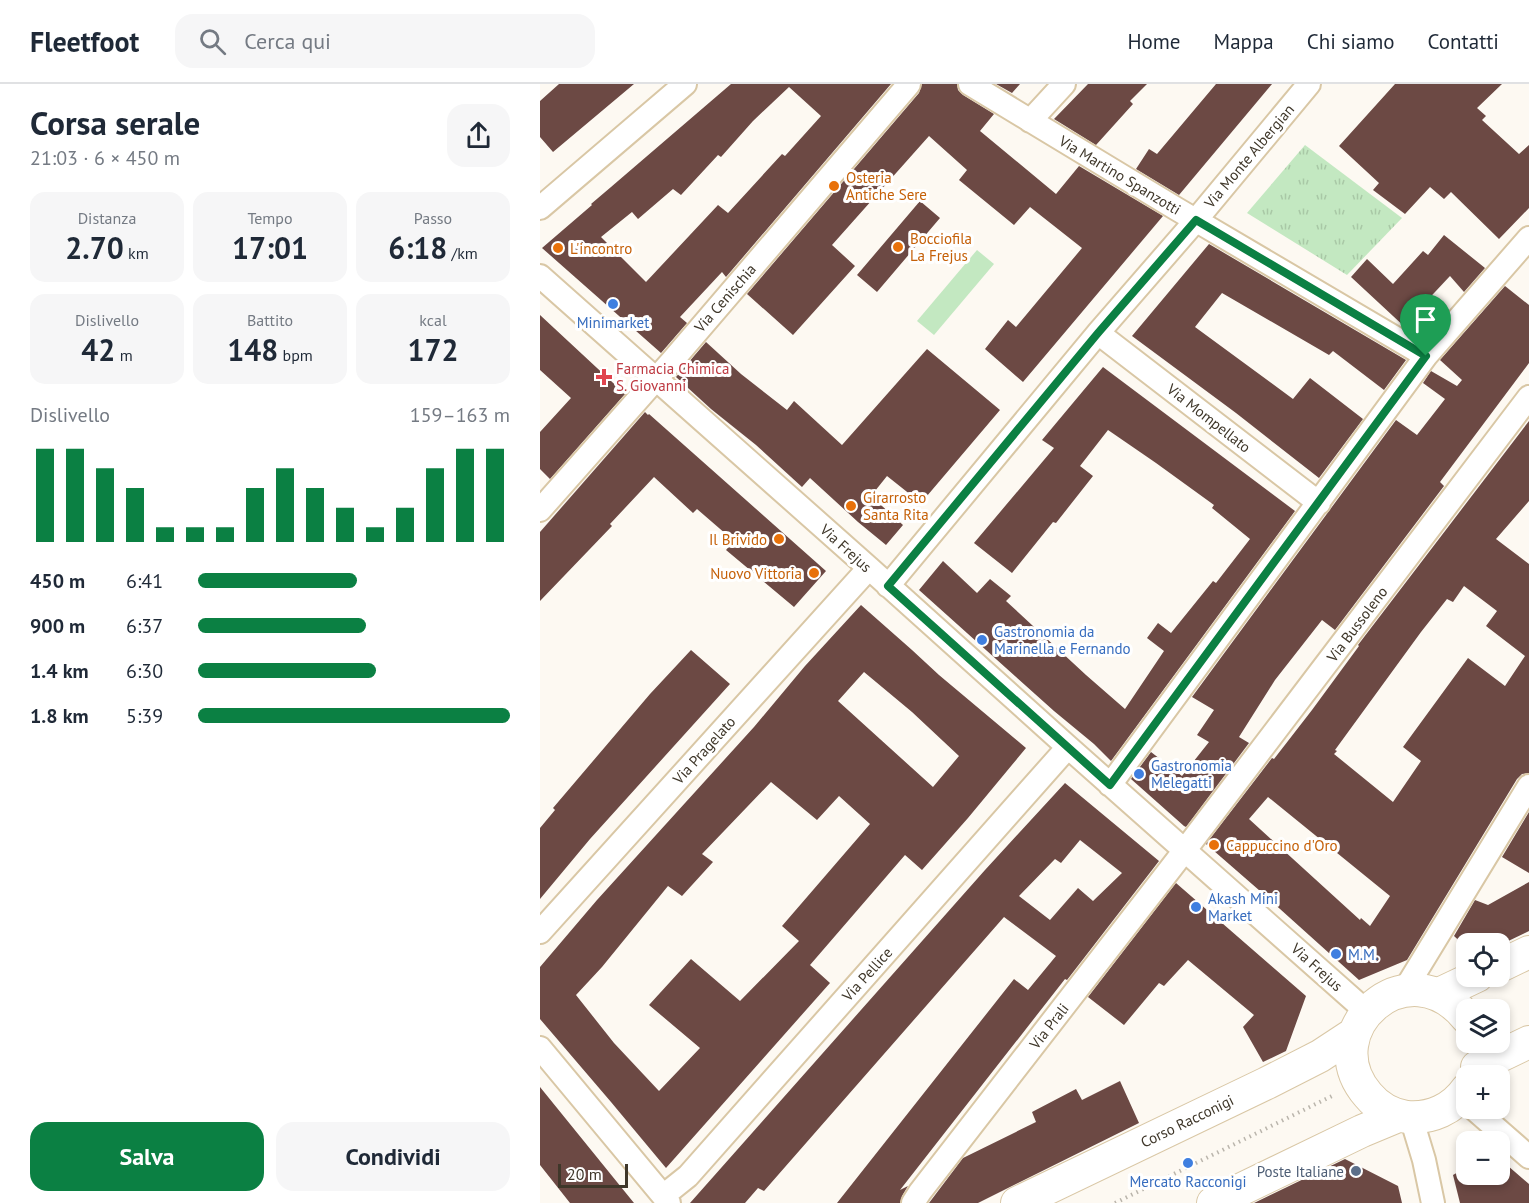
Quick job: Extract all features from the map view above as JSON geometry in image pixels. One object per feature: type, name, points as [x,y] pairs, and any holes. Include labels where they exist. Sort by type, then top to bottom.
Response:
[{"type":"street","points":[[540,207],[686,84]]},
{"type":"street","name":"Via Cenischia","points":[[540,510],[656,379],[909,84]]},
{"type":"street","name":"Via Martino Spanzotti","points":[[970,84],[1426,356]]},
{"type":"street","points":[[1029,121],[1064,84]]},
{"type":"street","name":"Via Monte Albergian","points":[[888,586],[1309,84]]},
{"type":"street","points":[[1110,785],[1426,356],[1529,238]]},
{"type":"street","name":"Via Frejus","points":[[540,276],[1185,850],[1361,1022]]},
{"type":"street","name":"Via Mompellato","points":[[1098,333],[1319,503]]},
{"type":"street","name":"Via Bussoleno","points":[[1185,850],[1529,397]]},
{"type":"street","name":"Via Pragelato","points":[[540,932],[869,568]]},
{"type":"street","name":"Via Pellice","points":[[666,1200],[1068,747]]},
{"type":"street","points":[[1404,991],[1529,786]]},
{"type":"street","name":"Via Prali","points":[[913,1203],[1185,850]]},
{"type":"street","points":[[1510,961],[1529,952]]},
{"type":"street","points":[[1439,994],[1456,986]]},
{"type":"street","points":[[1404,991],[1422,990],[1439,994],[1456,1005]]},
{"type":"street","name":"Corso Racconigi","points":[[1017,1203],[1320,1056],[1361,1022],[1384,998],[1404,991]]},
{"type":"street","points":[[1361,1022],[1352,1052],[1354,1070],[1361,1087],[1373,1101],[1385,1110],[1404,1116],[1430,1116],[1447,1109],[1456,1099]]},
{"type":"street","points":[[1496,1065],[1529,1042]]},
{"type":"street","points":[[540,1048],[666,1200]]},
{"type":"street","points":[[1213,1203],[1362,1131],[1404,1116]]},
{"type":"street","points":[[1404,1116],[1424,1160],[1433,1203]]},
{"type":"street","points":[[1499,1119],[1529,1157]]},
{"type":"path","points":[[1115,1203],[1332,1096]]},
{"type":"green space","points":[[1305,145],[1402,218],[1347,275],[1247,213]]},
{"type":"green space","points":[[977,250],[994,264],[934,335],[917,321]]},
{"type":"building","points":[[559,84],[634,84],[553,152],[540,137],[540,101]]},
{"type":"building","points":[[731,84],[891,84],[726,277],[722,272],[680,317],[687,323],[661,353],[542,248]],"holes":[[[789,87],[821,116],[785,156],[782,154],[728,213],[718,205],[646,282],[601,237],[632,212],[638,219],[673,189],[681,195],[718,155],[721,157],[753,121]]]},
{"type":"building","points":[[922,84],[957,84],[958,90],[963,95],[994,114],[980,131],[1056,194],[1079,166],[1163,216],[1023,382],[985,349],[1008,320],[1016,327],[1082,248],[1030,207],[1014,225],[959,180],[967,170],[929,136],[832,245],[855,266],[793,335],[747,294],[919,93]]},
{"type":"building","points":[[996,84],[1020,84],[1012,93]]},
{"type":"building","points":[[1088,84],[1147,84],[1130,101],[1133,104],[1096,145],[1054,119]]},
{"type":"building","points":[[1216,84],[1272,84],[1179,195],[1136,169],[1149,149],[1157,154]]},
{"type":"building","points":[[1395,84],[1502,84],[1477,108],[1486,116],[1482,120],[1519,154],[1529,145],[1529,208],[1499,239],[1451,192],[1444,199],[1430,187],[1405,214],[1373,190],[1379,183],[1339,146]]},
{"type":"building","name":"Bocciofila La Frejus","points":[[920,201],[940,218],[877,292],[857,275]]},
{"type":"building","points":[[1444,235],[1485,268],[1464,292],[1450,276],[1420,308],[1436,324],[1423,339],[1407,329],[1351,277],[1367,259],[1393,284],[1423,251],[1428,255]]},
{"type":"building","points":[[1209,244],[1406,360],[1384,390],[1333,351],[1329,355],[1222,293],[1195,327],[1293,399],[1310,378],[1363,419],[1319,478],[1132,336]]},
{"type":"building","points":[[1505,286],[1529,305],[1529,363],[1440,482],[1444,486],[1335,630],[1322,620],[1275,680],[1239,737],[1249,743],[1186,827],[1184,826],[1131,779],[1151,752],[1182,776],[1209,742],[1197,735],[1214,710],[1192,697],[1396,420],[1417,435],[1445,399],[1423,383],[1431,371],[1457,386],[1462,380],[1440,360]]},
{"type":"building","points":[[540,315],[625,394],[550,479],[540,469],[540,432],[571,398],[540,370]]},
{"type":"building","points":[[706,342],[741,374],[787,410],[794,401],[842,445],[927,349],[1000,410],[921,503],[887,476],[871,496],[903,525],[886,545],[810,478],[802,487],[676,377]]},
{"type":"building","points":[[1103,367],[1295,511],[1111,761],[919,590],[943,561],[977,593],[990,579],[1011,596],[1006,601],[1125,709],[1164,651],[1147,638],[1158,623],[1171,633],[1213,581],[1216,583],[1250,539],[1212,508],[1214,505],[1108,430],[1080,466],[1093,476],[1012,573],[974,543],[1054,448],[1042,440]]},
{"type":"building","points":[[645,412],[826,571],[794,607],[726,550],[734,541],[697,509],[693,513],[654,477],[610,524],[612,526],[540,601],[540,532]]},
{"type":"building","points":[[1529,421],[1529,501],[1496,539],[1529,564],[1529,773],[1522,774],[1517,779],[1407,960],[1359,980],[1206,844],[1312,710],[1358,645]],"holes":[[[1464,586],[1497,611],[1486,626],[1525,656],[1505,686],[1468,658],[1403,747],[1421,761],[1393,802],[1334,754],[1337,751],[1335,750],[1421,632],[1447,599],[1453,602]],[[1268,797],[1390,896],[1370,926],[1361,918],[1360,920],[1249,819]]]},
{"type":"building","points":[[861,605],[939,675],[1026,748],[922,870],[905,855],[810,965],[830,983],[666,1168],[540,1019],[540,967],[597,900],[754,727],[805,666]],"holes":[[[864,672],[912,712],[959,756],[933,787],[838,701]],[[771,782],[817,820],[839,796],[870,824],[782,926],[799,941],[740,1001],[691,959],[649,1005],[700,1048],[659,1091],[614,1043],[576,995],[602,967],[668,886],[682,896],[713,862],[702,854]]]},
{"type":"building","points":[[691,650],[730,684],[590,839],[540,899],[540,828],[555,810],[553,808],[650,694]]},
{"type":"building","points":[[1065,783],[1159,861],[900,1190],[908,1186],[900,1203],[837,1203],[1014,979],[1028,990],[1056,956],[1004,917],[764,1191],[758,1188],[745,1203],[690,1203]],"holes":[[[1080,840],[1122,873],[1093,901],[1078,888],[1050,920],[1019,896],[1055,859],[1061,863]]]},
{"type":"building","points":[[1529,812],[1529,873],[1502,857]]},
{"type":"building","points":[[1529,882],[1529,931],[1510,940],[1510,933],[1456,933],[1456,938],[1454,936],[1475,900],[1488,905]]},
{"type":"building","points":[[1176,883],[1306,996],[1286,1051],[1263,1062],[1243,1027],[1254,1015],[1188,960],[1164,986],[1159,983],[1124,1025],[1088,997]]},
{"type":"building","points":[[1120,1081],[1139,1123],[978,1203],[929,1203],[963,1158],[1036,1122],[1032,1112],[1076,1089],[1082,1100]]},
{"type":"building","points":[[540,1087],[634,1203],[570,1203],[540,1165]]},
{"type":"building","points":[[1345,1159],[1398,1186],[1402,1203],[1254,1203]]},
{"type":"building","points":[[1510,1168],[1529,1184],[1529,1203],[1460,1203],[1453,1175],[1456,1173],[1456,1185],[1510,1185]]},
{"type":"place","name":"Osteria Antiche Sere","points":[[834,186]]},
{"type":"place","name":"Bocciofila La Frejus","points":[[898,247]]},
{"type":"place","name":"L'incontro","points":[[558,248]]},
{"type":"place","name":"Minimarket","points":[[613,304]]},
{"type":"place","name":"Farmacia Chimica S. Giovanni","points":[[604,377]]},
{"type":"place","name":"Girarrosto Santa Rita","points":[[851,506]]},
{"type":"place","name":"Il Brivido","points":[[779,539]]},
{"type":"place","name":"Nuovo Vittoria","points":[[814,573]]},
{"type":"place","name":"Gastronomia da Marinella e Fernando","points":[[982,640]]},
{"type":"place","name":"Gastronomia Melegatti","points":[[1139,774]]},
{"type":"place","name":"Cappuccino d'Oro","points":[[1214,845]]},
{"type":"place","name":"Akash Mini Market","points":[[1196,907]]},
{"type":"place","name":"M.M.","points":[[1336,954]]},
{"type":"place","name":"Mercato Racconigi","points":[[1188,1163]]},
{"type":"place","name":"Poste Italiane","points":[[1356,1171]]},
{"type":"route","points":[[1196,220],[1426,356],[1110,785],[888,586],[1098,333],[1196,220]]}]
